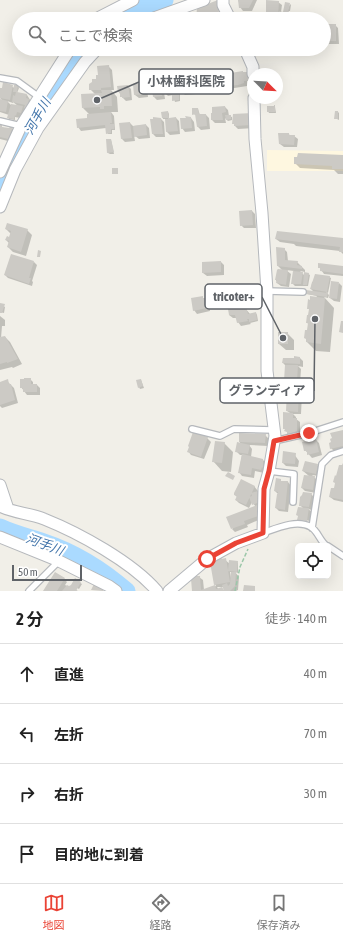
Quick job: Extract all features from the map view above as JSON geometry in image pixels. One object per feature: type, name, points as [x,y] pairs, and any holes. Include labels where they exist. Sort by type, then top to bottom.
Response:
[{"type":"street","points":[[109,12],[132,0]]},
{"type":"street","points":[[171,12],[204,0]]},
{"type":"street","points":[[223,0],[223,5],[226,12]]},
{"type":"street","points":[[0,172],[21,126],[65,56]]},
{"type":"street","points":[[0,207],[15,170],[38,128],[84,62],[90,56]]},
{"type":"street","points":[[248,56],[253,68]]},
{"type":"street","points":[[169,591],[207,559],[236,543],[263,533],[264,489],[269,471],[274,441],[267,371],[267,291],[255,139],[254,104]]},
{"type":"street","points":[[0,485],[4,507],[43,518],[72,531],[127,564],[148,581],[157,591]]},
{"type":"street","points":[[0,536],[59,561],[116,591]]},
{"type":"lane","points":[[0,78],[16,81],[39,97]]},
{"type":"lane","points":[[0,121],[21,126]]},
{"type":"lane","points":[[267,291],[303,292]]},
{"type":"lane","points":[[274,441],[309,433],[343,422]]},
{"type":"lane","points":[[192,429],[220,436],[234,429],[273,430]]},
{"type":"lane","points":[[312,528],[322,464],[331,455],[343,451]]},
{"type":"lane","points":[[269,471],[294,474],[293,502]]},
{"type":"lane","points":[[263,533],[280,527],[297,524],[312,528],[323,543]]},
{"type":"lane","points":[[331,548],[343,556]]},
{"type":"lane","points":[[29,591],[59,561]]},
{"type":"path","points":[[235,591],[240,567],[248,548]]},
{"type":"shaded area","points":[[267,150],[343,151],[343,171],[267,171]]},
{"type":"building","points":[[218,0],[219,12],[197,12],[197,8]]},
{"type":"building","points":[[238,0],[253,0],[249,8],[239,8]]},
{"type":"building","points":[[266,0],[279,1],[278,12],[266,12]]},
{"type":"building","points":[[285,2],[290,3],[288,12],[283,12]]},
{"type":"building","points":[[331,24],[336,24],[336,41],[331,41]]},
{"type":"building","points":[[109,65],[111,87],[101,88],[101,90],[89,90],[89,84],[92,82],[92,79],[96,79],[96,75],[98,75],[97,66]]},
{"type":"building","points":[[243,71],[247,72],[247,81],[238,85],[218,87],[218,75]]},
{"type":"building","points":[[161,81],[162,96],[153,97],[149,82]]},
{"type":"building","points":[[3,82],[13,85],[10,100],[0,98],[0,88],[2,88]]},
{"type":"building","points":[[144,83],[145,94],[134,95],[133,84]]},
{"type":"building","points":[[14,85],[18,85],[17,92],[27,94],[26,98],[29,99],[27,109],[24,108],[25,105],[12,102],[13,95],[15,96],[16,92],[13,92]]},
{"type":"building","points":[[128,85],[130,97],[120,97],[120,92],[118,92],[117,86]]},
{"type":"building","points":[[101,90],[111,90],[112,106],[104,106],[104,109],[100,109],[100,107],[82,108],[81,94],[102,93]]},
{"type":"building","points":[[179,93],[179,100],[172,101],[172,94]]},
{"type":"building","points":[[0,99],[8,101],[6,112],[0,111]]},
{"type":"building","points":[[11,104],[23,106],[21,113],[17,112],[14,119],[7,118]]},
{"type":"building","points":[[274,105],[275,112],[267,112],[267,106]]},
{"type":"building","points":[[225,106],[226,112],[222,113],[223,120],[211,120],[212,107]]},
{"type":"building","points":[[192,108],[198,108],[199,114],[206,114],[207,126],[197,127],[195,114],[192,115]]},
{"type":"building","points":[[168,111],[169,118],[176,117],[178,131],[166,132],[165,119],[168,118],[162,118],[161,112]]},
{"type":"building","points":[[335,111],[338,111],[338,119],[334,119]]},
{"type":"building","points":[[111,112],[112,123],[110,124],[114,124],[114,129],[111,129],[111,133],[106,134],[105,125],[77,128],[76,119],[87,118],[87,114]]},
{"type":"building","points":[[252,113],[252,125],[234,126],[234,124],[232,124],[233,114]]},
{"type":"building","points":[[225,115],[231,115],[231,119],[226,120]]},
{"type":"building","points":[[185,116],[191,117],[192,128],[181,129],[180,118],[186,118]]},
{"type":"building","points":[[153,117],[161,118],[163,134],[152,134],[150,119],[153,119]]},
{"type":"building","points":[[130,122],[132,138],[121,139],[119,123]]},
{"type":"building","points":[[0,124],[2,127],[13,127],[8,139],[0,137]]},
{"type":"building","points":[[146,124],[147,135],[134,137],[133,126]]},
{"type":"building","points":[[278,133],[289,133],[289,135],[295,135],[294,145],[279,144]]},
{"type":"building","points":[[106,139],[111,139],[114,152],[107,153]]},
{"type":"building","points":[[298,153],[343,155],[343,169],[332,169],[332,166],[294,164],[294,157],[297,157]]},
{"type":"building","points":[[112,168],[118,168],[118,174],[112,174]]},
{"type":"building","points":[[252,210],[253,225],[240,226],[239,211]]},
{"type":"building","points":[[7,223],[28,229],[21,252],[7,247],[9,241],[5,240],[7,236],[9,237],[11,231],[5,229]]},
{"type":"building","points":[[277,231],[343,238],[343,252],[339,252],[340,247],[275,239]]},
{"type":"building","points":[[276,247],[285,248],[285,260],[298,261],[297,265],[302,266],[302,269],[277,266]]},
{"type":"building","points":[[38,250],[41,251],[40,257],[37,257]]},
{"type":"building","points":[[11,254],[34,261],[29,278],[31,278],[29,284],[4,275]]},
{"type":"building","points":[[221,261],[221,272],[202,273],[202,262]]},
{"type":"building","points":[[318,263],[343,266],[343,274],[320,271],[320,268],[318,268]]},
{"type":"building","points":[[278,269],[288,270],[286,285],[276,283],[277,280],[275,280]]},
{"type":"building","points":[[293,271],[303,272],[301,284],[291,284]]},
{"type":"building","points":[[304,272],[309,273],[307,285],[303,285]]},
{"type":"building","points":[[315,274],[330,276],[327,292],[310,289]]},
{"type":"building","points":[[331,281],[339,282],[337,299],[329,298]]},
{"type":"building","points":[[306,290],[328,293],[327,297],[306,294]]},
{"type":"building","points":[[203,296],[203,298],[205,298],[207,308],[193,311],[191,298]]},
{"type":"building","points":[[310,296],[325,298],[321,344],[306,342],[306,339],[304,338],[308,323],[306,323],[309,309],[307,309],[308,299],[310,300]]},
{"type":"building","points":[[0,303],[5,304],[2,313],[0,313]]},
{"type":"building","points":[[240,306],[241,308],[246,307],[248,314],[256,312],[257,320],[249,322],[249,319],[247,319],[248,321],[237,323],[235,315],[229,315],[228,309]]},
{"type":"building","points":[[341,321],[343,321],[343,333],[339,332]]},
{"type":"building","points":[[278,332],[288,332],[288,344],[278,344]]},
{"type":"building","points":[[5,336],[18,359],[0,364],[0,337]]},
{"type":"building","points":[[294,356],[300,357],[300,364],[282,363],[283,358],[294,358]]},
{"type":"building","points":[[285,365],[298,365],[297,381],[284,381]]},
{"type":"building","points":[[31,378],[31,384],[37,384],[37,392],[23,392],[23,388],[20,388],[20,379]]},
{"type":"building","points":[[8,379],[9,384],[11,384],[15,400],[0,405],[0,382]]},
{"type":"building","points":[[141,379],[143,386],[138,388],[136,380]]},
{"type":"building","points":[[299,389],[298,412],[286,411],[287,390]]},
{"type":"building","points":[[283,412],[293,413],[293,418],[297,418],[297,431],[287,435],[287,432],[284,431]]},
{"type":"building","points":[[343,430],[343,446],[330,449],[329,443],[331,442],[330,439],[332,438],[330,433]]},
{"type":"building","points":[[193,432],[208,437],[201,457],[187,452]]},
{"type":"building","points":[[239,433],[266,434],[265,443],[239,442]]},
{"type":"building","points":[[316,439],[319,452],[307,455],[307,451],[304,451],[302,442]]},
{"type":"building","points":[[215,441],[225,442],[222,463],[212,462]]},
{"type":"building","points":[[237,442],[250,445],[248,454],[235,452]]},
{"type":"building","points":[[283,451],[296,453],[295,464],[282,463]]},
{"type":"building","points":[[242,454],[263,459],[263,468],[262,467],[261,470],[252,468],[251,475],[238,473]]},
{"type":"building","points":[[305,461],[318,464],[316,474],[302,471]]},
{"type":"building","points":[[343,463],[343,500],[329,497],[331,488],[334,488],[335,483],[333,482],[339,465],[342,465]]},
{"type":"building","points":[[228,472],[235,476],[233,480],[225,476]]},
{"type":"building","points":[[304,475],[315,476],[313,490],[301,488]]},
{"type":"building","points":[[276,478],[281,479],[281,481],[288,481],[285,510],[275,508],[278,494],[278,492],[274,491]]},
{"type":"building","points":[[241,479],[255,486],[246,505],[235,500],[237,496],[234,495]]},
{"type":"building","points":[[258,491],[262,501],[252,505],[249,497],[252,496],[251,493]]},
{"type":"building","points":[[303,492],[312,493],[309,507],[299,506],[300,497]]},
{"type":"building","points":[[260,504],[261,515],[244,521],[245,524],[231,529],[226,517]]},
{"type":"building","points":[[298,507],[309,508],[307,521],[297,520],[298,516],[296,515]]},
{"type":"building","points":[[221,556],[221,559],[226,558],[230,582],[214,585],[210,562],[215,561],[215,557]]},
{"type":"building","points":[[229,560],[238,561],[237,572],[228,571]]},
{"type":"building","points":[[55,572],[65,578],[57,591],[43,591]]},
{"type":"building","points":[[231,572],[236,572],[235,586],[230,591],[224,591],[222,585],[227,583],[228,586],[230,584]]},
{"type":"building","points":[[193,576],[200,576],[201,590],[215,585],[216,589],[222,587],[224,591],[192,591],[191,579],[193,579]]},
{"type":"building","points":[[75,578],[81,582],[76,591],[62,591],[67,585],[71,585]]},
{"type":"building","points":[[94,584],[104,589],[103,591],[91,590]]},
{"type":"building","points":[[244,585],[255,586],[255,591],[243,591]]},
{"type":"waterway","name":"河手川","points":[[131,12],[165,0]]},
{"type":"waterway","name":"河手川","points":[[0,187],[36,116],[74,56]]},
{"type":"waterway","name":"河手川","points":[[0,527],[55,546],[77,556],[98,569],[127,591]]},
{"type":"place","name":"小林歯科医院","points":[[97,100]]},
{"type":"place","name":"グランディア","points":[[315,319]]},
{"type":"place","name":"tricoter+","points":[[283,338]]},
{"type":"route","points":[[207,559],[236,543],[263,533],[264,489],[269,471],[274,441],[309,433]]}]
